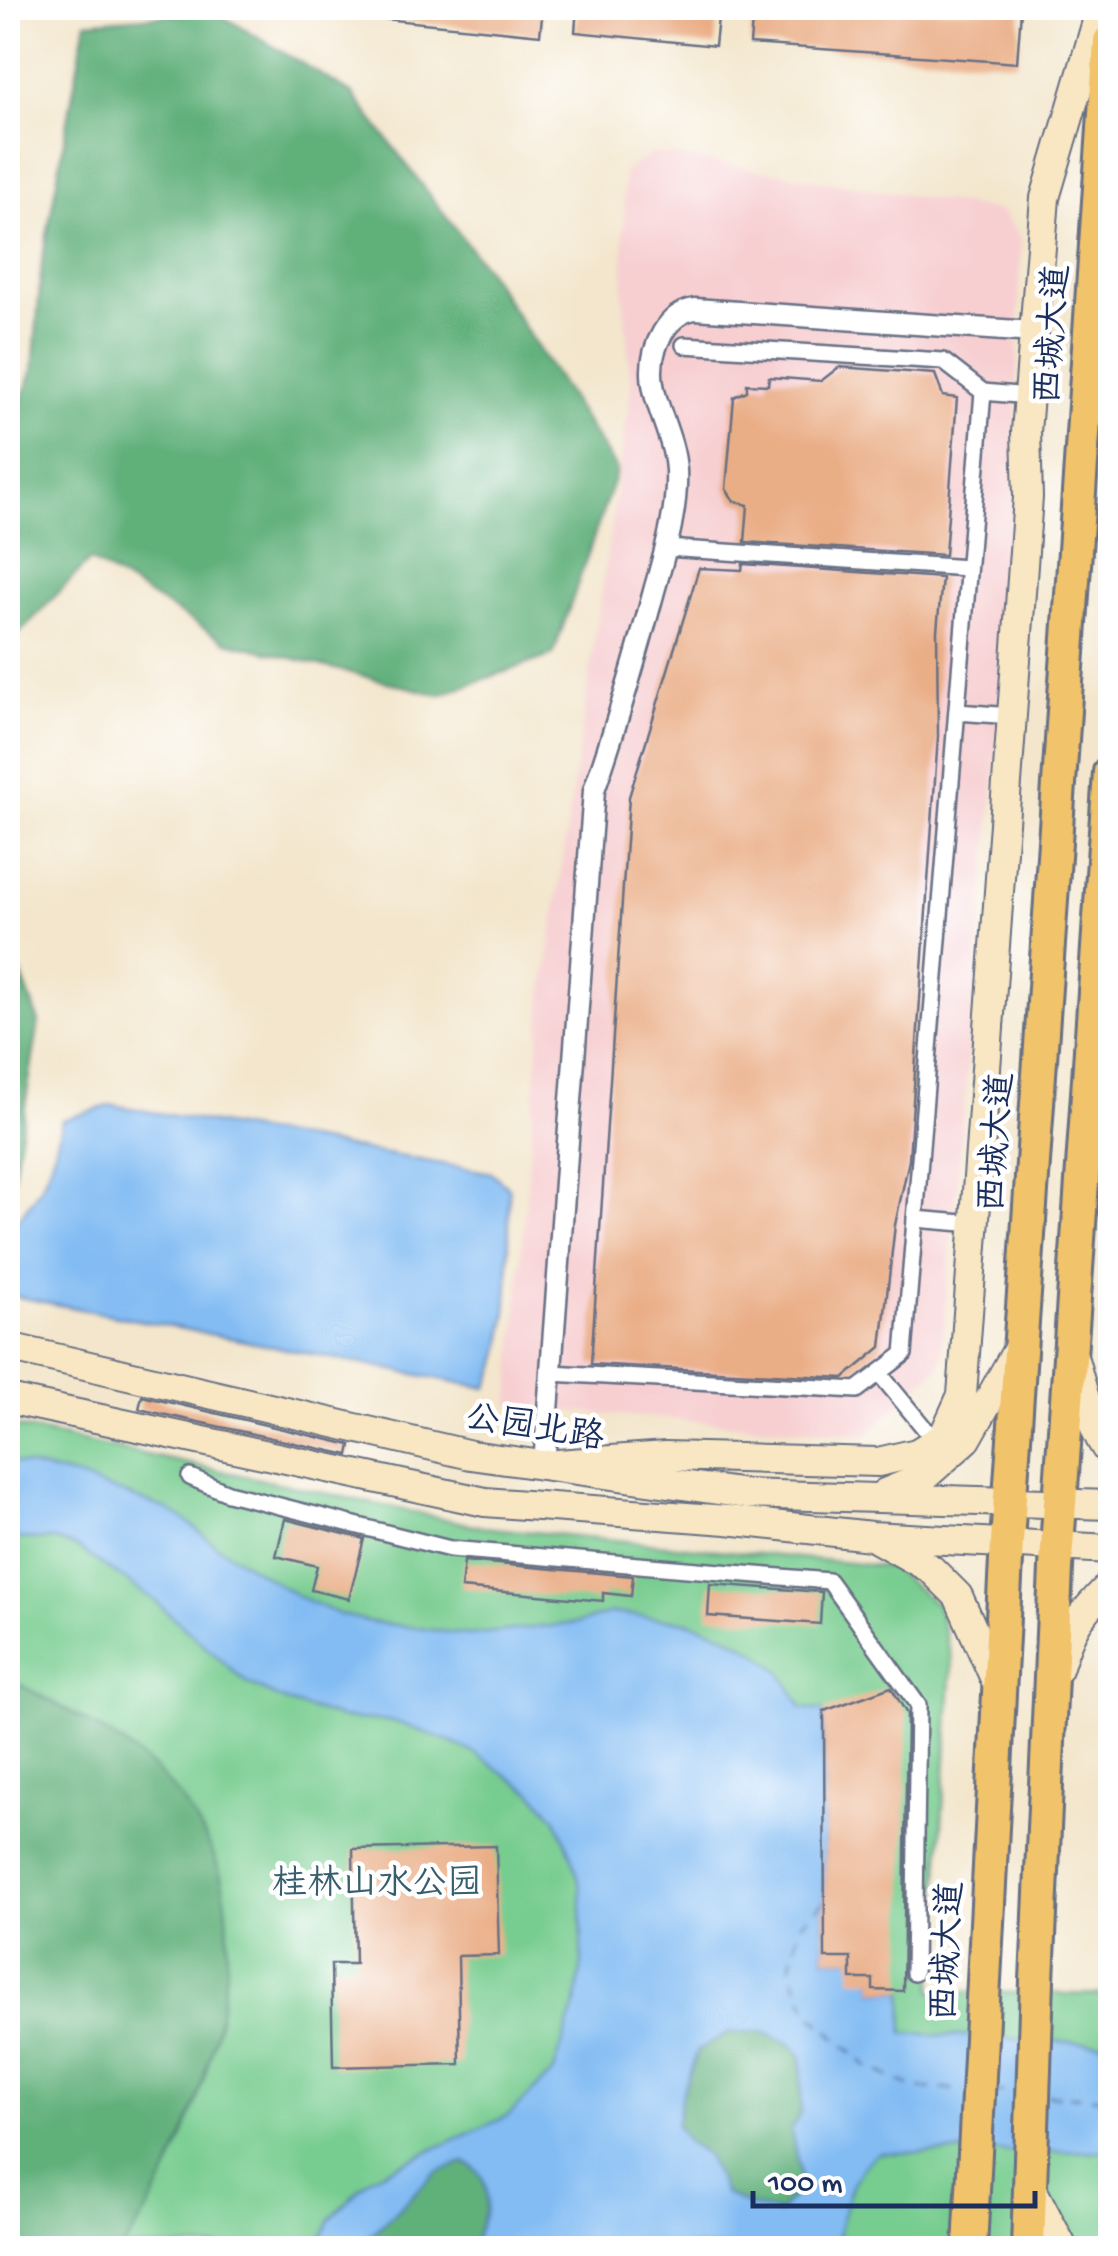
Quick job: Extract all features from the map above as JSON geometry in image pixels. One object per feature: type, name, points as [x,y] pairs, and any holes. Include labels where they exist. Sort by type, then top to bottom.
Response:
[{"type":"highway","name":"西城大道","points":[[970,2248],[1007,1541],[1110,41]]},
{"type":"highway","points":[[1030,2217],[1057,1547],[1110,772]]},
{"type":"main road","points":[[544,1465],[666,1456],[878,1462],[917,1454],[936,1442],[962,1396],[1028,497],[1026,432],[1046,198],[1102,8]]},
{"type":"main road","points":[[873,1498],[924,1477],[967,1439],[1020,1344]]},
{"type":"main road","name":"公园北路","points":[[8,1347],[471,1455],[746,1494],[1110,1505]]},
{"type":"main road","points":[[1071,1348],[1110,1454]]},
{"type":"main road","points":[[8,1399],[485,1502],[727,1520],[871,1536],[1110,1549]]},
{"type":"main road","points":[[871,1536],[931,1569],[958,1596],[999,1688]]},
{"type":"main road","points":[[1050,1694],[1069,1634],[1082,1612],[1110,1584]]},
{"type":"main road","points":[[1030,2217],[1063,2248]]},
{"type":"street","points":[[544,1465],[594,790],[625,699],[666,548],[676,471],[669,428],[652,371],[664,332],[682,312],[699,309],[1034,332]]},
{"type":"street","points":[[684,346],[943,361],[983,392],[1029,396]]},
{"type":"street","points":[[551,1372],[857,1390],[904,1354],[983,392]]},
{"type":"street","points":[[666,548],[968,568]]},
{"type":"street","points":[[956,712],[1012,716]]},
{"type":"street","points":[[915,1219],[975,1224]]},
{"type":"street","points":[[879,1373],[936,1442]]},
{"type":"street","points":[[190,1477],[228,1493],[450,1548],[829,1581],[918,1706],[914,1973]]},
{"type":"shaded area","points":[[652,152],[1001,211],[1021,238],[1011,601],[940,1366],[866,1435],[509,1406],[542,1002],[631,388],[623,294],[624,172]]},
{"type":"green space","points":[[214,11],[353,94],[489,273],[617,470],[553,655],[439,695],[227,642],[90,560],[8,645],[8,433],[33,370],[42,262],[86,22]]},
{"type":"green space","points":[[8,940],[39,1022],[13,1178],[8,1182]]},
{"type":"green space","name":"桂林山水公园","points":[[8,1425],[482,1527],[889,1567],[937,1604],[952,1660],[932,1991],[1110,1995],[1110,2248],[8,2248]]},
{"type":"green space","points":[[8,1678],[95,1726],[156,1771],[195,1820],[209,1844],[222,1881],[228,1924],[226,1971],[206,2072],[169,2170],[123,2248],[8,2248]]},
{"type":"green space","points":[[763,2032],[791,2044],[802,2057],[801,2112],[791,2131],[802,2184],[779,2213],[747,2205],[724,2193],[707,2156],[691,2145],[676,2126],[681,2096],[698,2050],[729,2033]]},
{"type":"green space","points":[[464,2162],[483,2179],[486,2190],[481,2226],[471,2248],[342,2248],[365,2239],[379,2228],[436,2172]]},
{"type":"water","points":[[112,1105],[492,1173],[509,1188],[509,1263],[502,1344],[487,1388],[8,1295],[8,1230],[44,1180],[62,1120]]},
{"type":"water","points":[[8,1461],[70,1475],[164,1508],[299,1597],[341,1615],[470,1635],[578,1623],[612,1613],[689,1622],[721,1633],[756,1652],[781,1672],[802,1708],[824,1711],[825,1958],[851,1958],[873,1979],[873,1990],[903,1991],[904,2033],[1110,2044],[1110,2151],[879,2153],[854,2182],[835,2248],[471,2248],[481,2225],[486,2189],[483,2178],[464,2162],[436,2172],[365,2239],[342,2248],[317,2248],[330,2219],[371,2177],[508,2116],[554,2071],[576,2002],[582,1963],[581,1890],[556,1819],[534,1794],[476,1754],[449,1741],[393,1721],[341,1718],[290,1703],[248,1684],[154,1600],[76,1547],[55,1540],[8,1538]],"holes":[[[763,2032],[791,2044],[802,2057],[801,2112],[791,2130],[802,2185],[779,2213],[747,2205],[724,2193],[707,2156],[691,2145],[676,2126],[681,2096],[698,2050],[729,2033]]]},
{"type":"building","points":[[374,8],[543,8],[540,35],[373,18]]},
{"type":"building","points":[[577,8],[719,8],[715,46],[575,32]]},
{"type":"building","points":[[753,8],[1021,10],[1017,63],[750,44]]},
{"type":"building","points":[[839,367],[935,374],[943,396],[957,398],[945,555],[745,542],[748,505],[734,501],[726,489],[734,397],[747,391],[747,384],[768,385],[769,377],[821,381]]},
{"type":"building","points":[[743,564],[942,578],[937,631],[938,736],[909,1160],[895,1225],[881,1347],[844,1378],[591,1364],[629,797],[699,568],[742,570]]},
{"type":"building","points":[[142,1396],[351,1445],[349,1455],[139,1409]]},
{"type":"building","points":[[285,1519],[364,1539],[349,1599],[311,1590],[317,1566],[276,1556]]},
{"type":"building","points":[[464,1561],[633,1576],[631,1596],[603,1593],[603,1601],[461,1588]]},
{"type":"building","points":[[710,1584],[822,1592],[820,1624],[708,1616]]},
{"type":"building","points":[[891,1687],[907,1714],[903,1991],[873,1990],[873,1979],[851,1979],[851,1958],[825,1958],[824,1711]]},
{"type":"building","points":[[496,1846],[499,1955],[458,1956],[460,2064],[333,2067],[331,1964],[355,1964],[353,1849]]},
{"type":"ferry route","points":[[825,1901],[800,1924],[790,1969],[809,2013],[867,2066],[914,2088],[964,2090]]},
{"type":"ferry route","points":[[992,2092],[1019,2093]]},
{"type":"ferry route","points":[[1047,2095],[1110,2098]]}]
